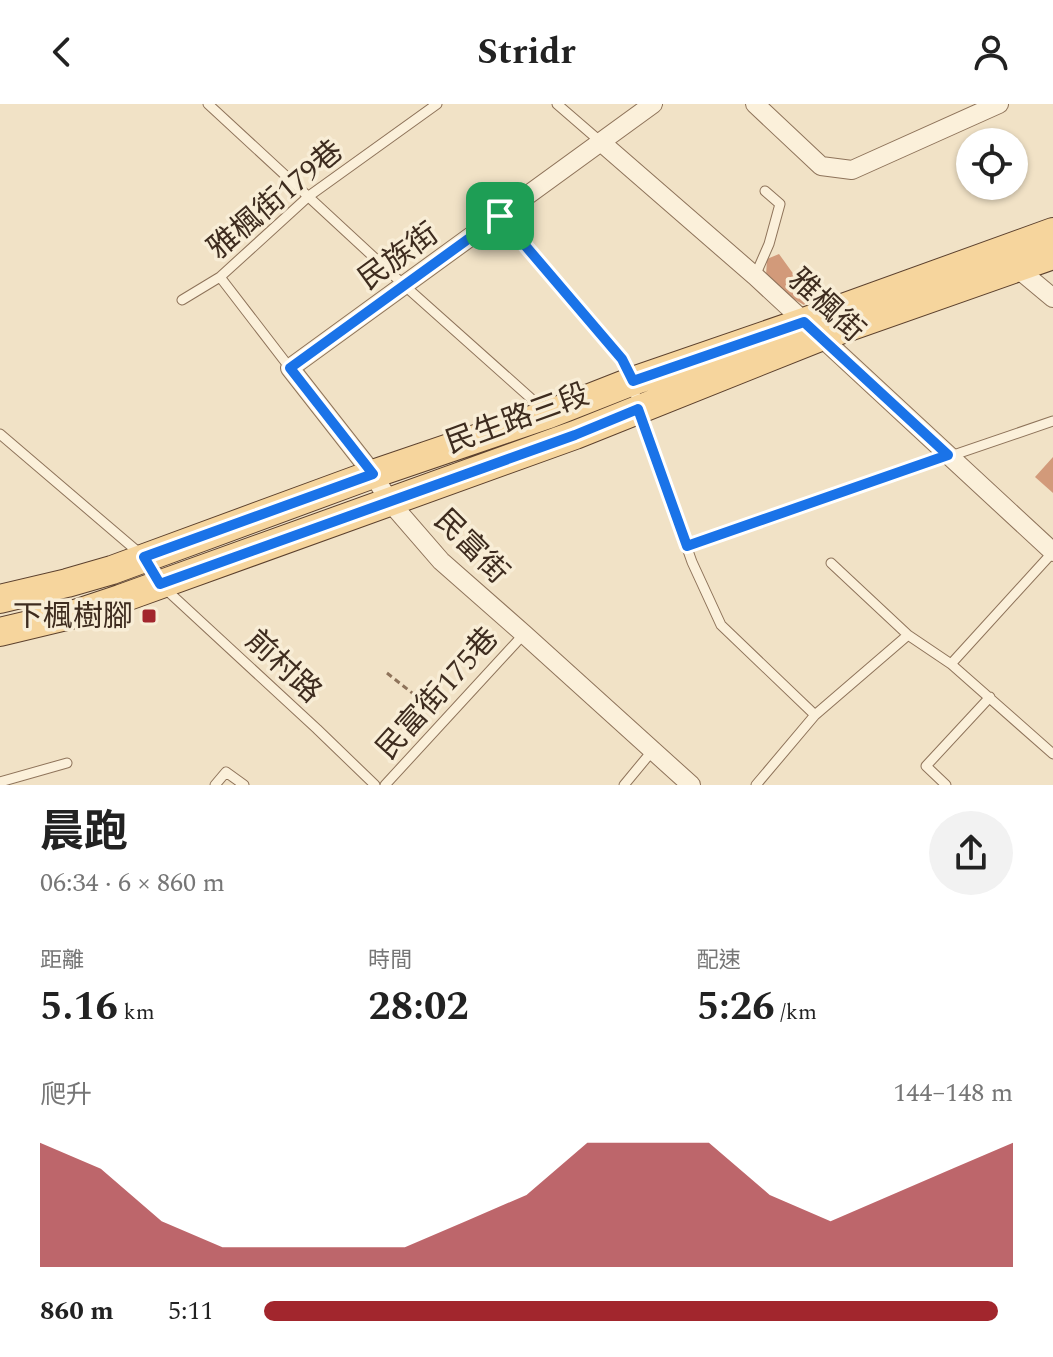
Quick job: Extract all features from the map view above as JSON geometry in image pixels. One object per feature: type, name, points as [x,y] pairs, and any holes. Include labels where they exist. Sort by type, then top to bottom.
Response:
[{"type":"main road","name":"民生路三段","points":[[0,599],[82,579],[373,474],[562,424],[638,409],[812,330],[1053,232]]},
{"type":"main road","name":"民生路三段","points":[[0,632],[75,614],[389,501],[562,424],[633,381],[812,330],[1053,255]]},
{"type":"street","name":"民族街","points":[[290,368],[653,104]]},
{"type":"street","points":[[755,104],[821,166],[852,170],[999,104]]},
{"type":"street","name":"雅楓街","points":[[602,143],[755,276],[1053,552]]},
{"type":"street","points":[[1017,268],[1053,298]]},
{"type":"street","name":"民富街","points":[[290,368],[373,474],[389,501],[441,561],[691,785]]},
{"type":"lane","points":[[208,104],[405,286],[562,424]]},
{"type":"lane","name":"雅楓街179巷","points":[[182,300],[220,277],[309,196],[437,104]]},
{"type":"lane","name":"雅楓街","points":[[557,104],[602,143]]},
{"type":"lane","points":[[755,276],[769,244],[780,204],[765,191]]},
{"type":"lane","points":[[500,216],[622,359],[633,381],[638,409],[687,546],[721,625],[815,715]]},
{"type":"lane","name":"民富街","points":[[220,277],[290,368]]},
{"type":"lane","points":[[687,546],[1053,421]]},
{"type":"lane","name":"前村路","points":[[0,434],[144,557],[160,584],[375,785]]},
{"type":"lane","points":[[951,664],[1053,552]]},
{"type":"lane","points":[[831,563],[908,635],[951,664],[1053,754]]},
{"type":"lane","name":"民富街175巷","points":[[385,785],[524,634]]},
{"type":"lane","points":[[756,785],[815,715],[908,635]]},
{"type":"lane","points":[[946,785],[926,766],[990,697]]},
{"type":"lane","points":[[624,785],[653,750]]},
{"type":"lane","points":[[0,782],[67,763]]},
{"type":"lane","points":[[215,785],[226,772],[244,785]]},
{"type":"path","points":[[387,673],[446,719]]},
{"type":"building","points":[[779,254],[810,297],[804,305],[766,276],[767,259]]},
{"type":"building","points":[[1053,457],[1053,493],[1035,477]]},
{"type":"place","name":"下楓樹腳","points":[[149,616]]},
{"type":"route","points":[[500,216],[622,359],[633,381],[804,322],[948,455],[687,546],[638,409],[575,435],[160,584],[144,557],[373,474],[290,368],[500,216]]}]
